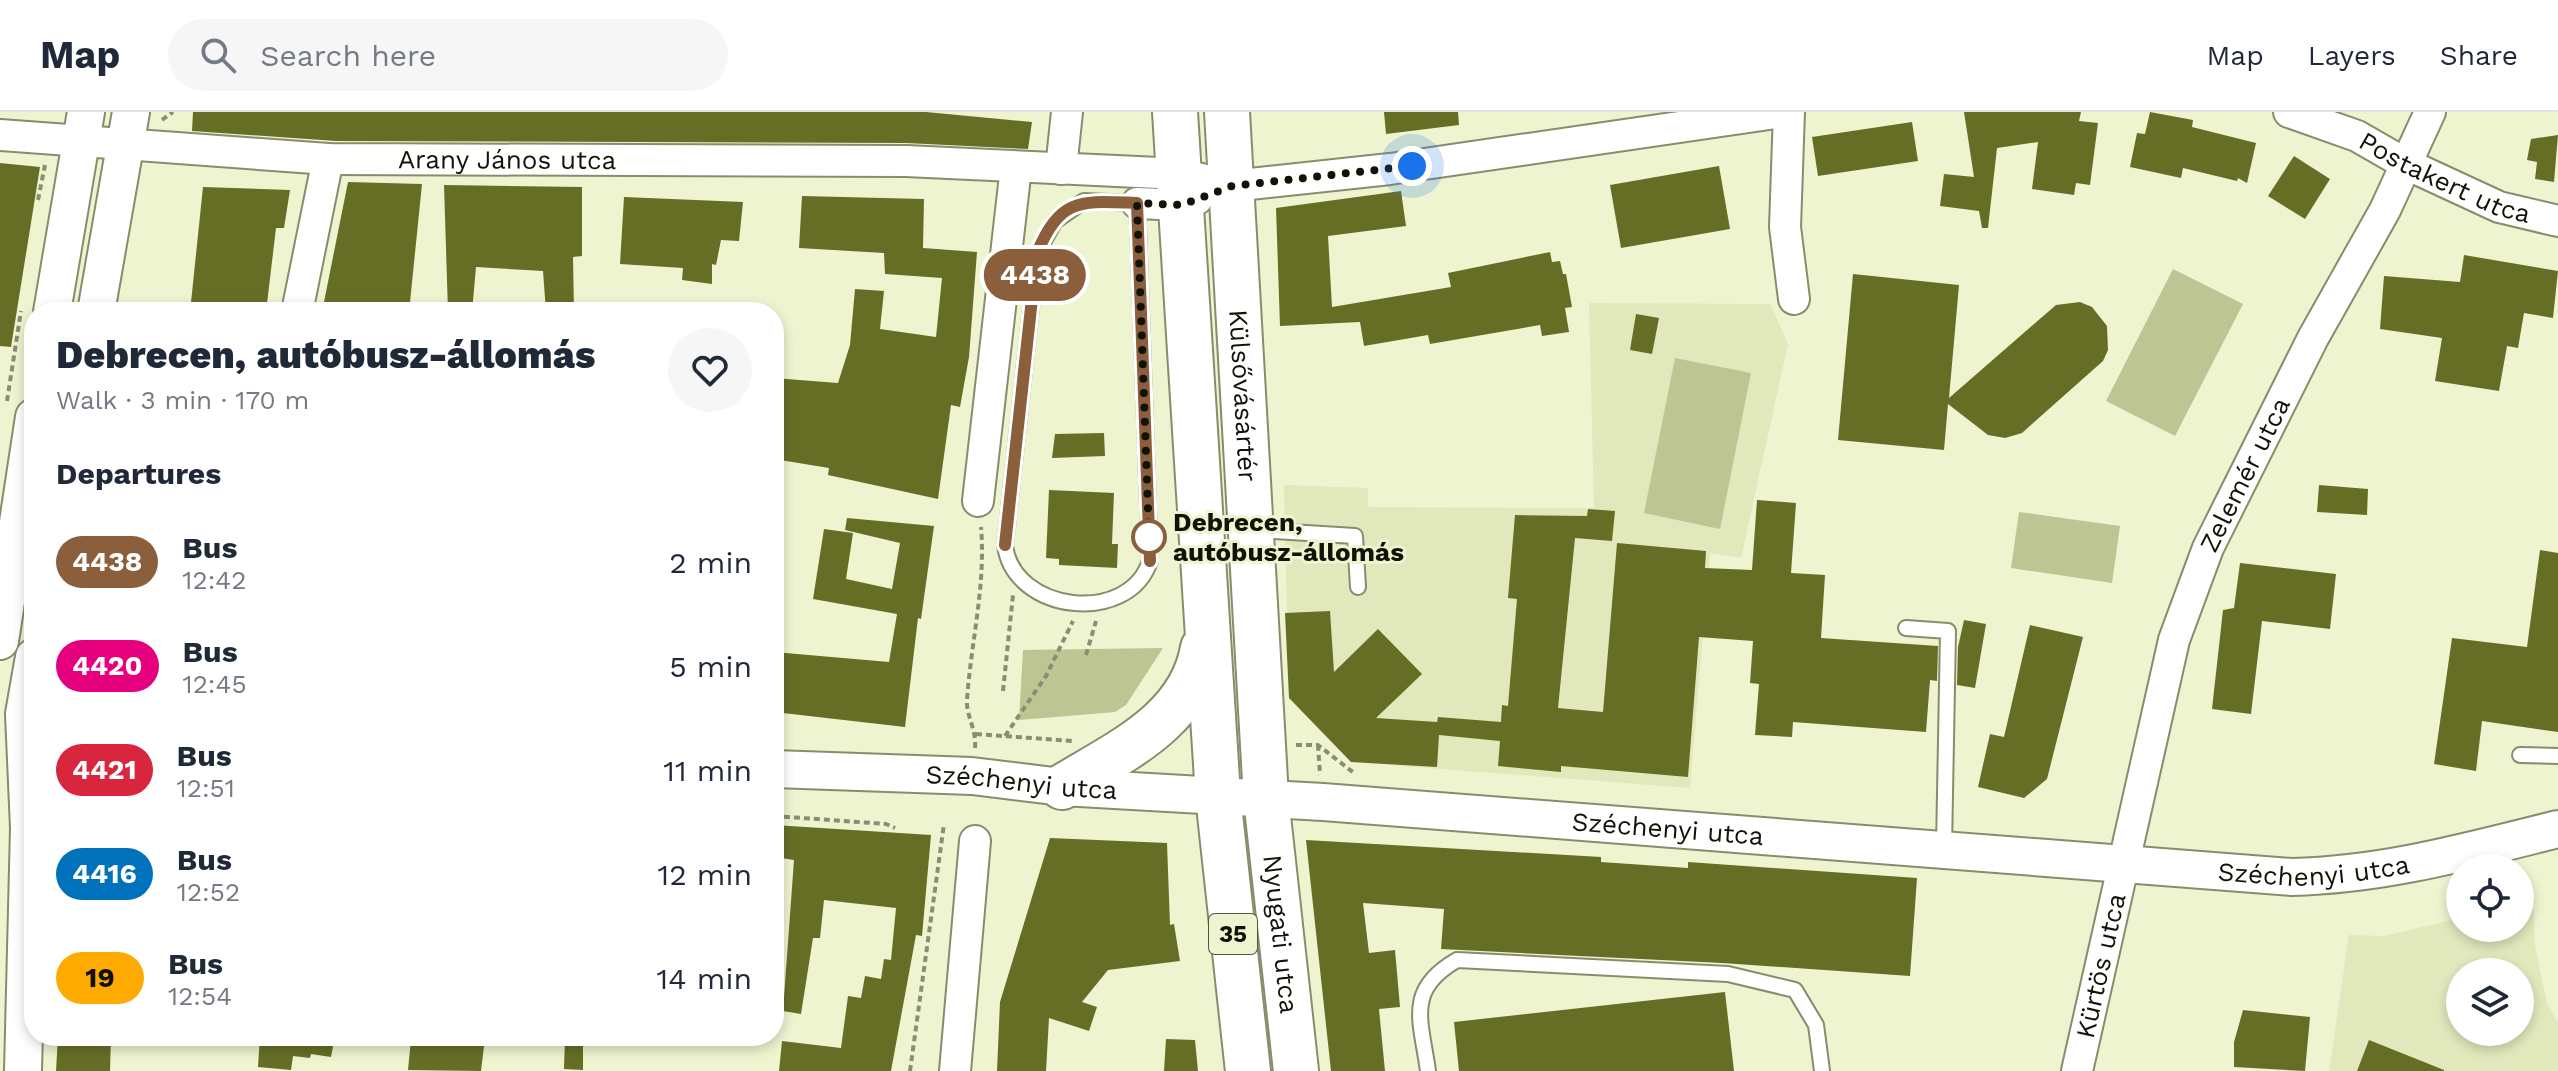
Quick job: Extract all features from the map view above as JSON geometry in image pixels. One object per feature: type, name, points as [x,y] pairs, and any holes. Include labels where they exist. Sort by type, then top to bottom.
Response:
[{"type":"main road","name":"Külsővásártér","points":[[1175,112],[1218,796]]},
{"type":"main road","name":"Külsővásártér","points":[[1227,112],[1266,798]]},
{"type":"main road","points":[[1062,787],[1119,753],[1175,711],[1199,674],[1207,618]]},
{"type":"main road","name":"Nyugati utca","points":[[1218,796],[1248,1071]]},
{"type":"main road","name":"Nyugati utca","points":[[1266,798],[1296,1071]]},
{"type":"street","points":[[1061,169],[1067,112]]},
{"type":"street","points":[[978,501],[1016,167],[1061,169],[1181,189],[1232,186],[1375,171],[1786,112],[1785,227],[1794,299]]},
{"type":"street","name":"Postakert utca","points":[[2289,112],[2357,136],[2404,163],[2499,207],[2558,221]]},
{"type":"street","name":"Zelemér utca","points":[[2125,862],[2174,640],[2208,548],[2313,338],[2385,210],[2430,112]]},
{"type":"street","name":"Arany János utca","points":[[0,135],[83,127],[138,126],[328,159],[906,161],[1016,167]]},
{"type":"street","points":[[98,302],[138,126]]},
{"type":"street","points":[[54,302],[83,127]]},
{"type":"street","points":[[299,302],[328,159]]},
{"type":"street","points":[[1129,211],[1181,189]]},
{"type":"street","points":[[0,641],[24,483]]},
{"type":"street","points":[[24,714],[20,759],[24,790]]},
{"type":"street","name":"Széchenyi utca","points":[[784,769],[972,776],[1062,787],[1266,798],[2292,877],[2347,876],[2405,867],[2558,829]]},
{"type":"street","points":[[955,1071],[975,841]]},
{"type":"street","name":"Kürtös utca","points":[[2077,1071],[2125,862]]},
{"type":"street","points":[[23,1071],[24,1030]]},
{"type":"lane","points":[[1084,201],[1129,211],[1150,561],[1146,575],[1119,598],[1083,601],[1054,600],[1034,590],[1017,573],[1007,556],[1005,545],[1037,253],[1045,235],[1067,209],[1084,201]]},
{"type":"lane","points":[[1251,530],[1355,536],[1358,587]]},
{"type":"lane","points":[[1906,628],[1948,631],[1944,849]]},
{"type":"lane","points":[[2520,755],[2558,756]]},
{"type":"lane","points":[[1428,1071],[1419,1003],[1434,973],[1457,960],[1728,974],[1795,990],[1816,1025],[1822,1071]]},
{"type":"path","points":[[138,126],[173,112]]},
{"type":"path","points":[[978,501],[983,557],[967,704],[976,734],[1084,742]]},
{"type":"path","points":[[1005,736],[1046,676],[1083,601]]},
{"type":"path","points":[[1003,691],[1011,610]]},
{"type":"path","points":[[784,817],[886,824],[895,828]]},
{"type":"path","points":[[910,1071],[944,824]]},
{"type":"shaded area","points":[[2173,269],[2243,304],[2175,436],[2106,401]]},
{"type":"shaded area","points":[[1589,303],[1770,304],[1788,344],[1741,558],[1710,553],[1690,788],[1351,762],[1289,698],[1284,485],[1368,488],[1368,507],[1594,508]]},
{"type":"shaded area","points":[[1675,358],[1751,373],[1720,529],[1644,513]]},
{"type":"shaded area","points":[[2019,512],[2120,526],[2112,583],[2011,568]]},
{"type":"shaded area","points":[[1163,648],[1126,705],[1115,712],[1019,720],[1023,650]]},
{"type":"shaded area","points":[[2446,921],[2446,942],[2534,942],[2534,922],[2535,947],[2547,1003],[2558,1023],[2558,1071],[2329,1071],[2349,935],[2384,936]]},
{"type":"building","points":[[193,112],[926,112],[1032,122],[1028,149],[906,143],[336,141],[192,131]]},
{"type":"building","points":[[1384,112],[1458,112],[1459,125],[1386,134]]},
{"type":"building","points":[[1964,112],[2081,112],[2079,121],[2098,123],[2090,185],[2076,183],[2074,195],[2032,189],[2038,142],[1997,148],[1988,228],[1982,228],[1979,211],[1940,206],[1944,174],[1974,177]]},
{"type":"building","points":[[2150,112],[2193,120],[2192,127],[2256,143],[2247,183],[2238,178],[2237,181],[2183,168],[2181,178],[2130,167],[2137,133],[2145,134]]},
{"type":"building","points":[[1912,122],[1918,161],[1818,176],[1812,137]]},
{"type":"building","points":[[2558,135],[2554,182],[2535,179],[2537,162],[2527,160],[2531,139]]},
{"type":"building","points":[[2294,156],[2330,179],[2305,219],[2268,196]]},
{"type":"building","points":[[0,163],[40,167],[11,347],[0,346]]},
{"type":"building","points":[[1719,166],[1730,229],[1621,248],[1610,185]]},
{"type":"building","points":[[348,182],[422,184],[410,302],[324,302]]},
{"type":"building","points":[[444,185],[582,187],[582,256],[573,257],[574,302],[545,302],[543,271],[476,267],[473,302],[448,302]]},
{"type":"building","points":[[203,187],[290,190],[284,228],[276,228],[267,302],[191,302]]},
{"type":"building","points":[[1401,191],[1406,226],[1328,236],[1332,307],[1451,287],[1448,273],[1550,252],[1552,262],[1560,261],[1563,274],[1566,274],[1572,307],[1565,308],[1569,332],[1542,336],[1540,325],[1430,344],[1428,335],[1364,346],[1360,322],[1280,326],[1276,208]]},
{"type":"building","points":[[802,196],[924,199],[923,248],[977,252],[969,357],[960,407],[951,405],[938,499],[828,475],[829,468],[784,461],[784,379],[838,383],[850,345],[855,289],[884,291],[880,329],[936,337],[942,278],[885,274],[884,253],[799,248]]},
{"type":"building","points":[[624,197],[743,202],[739,241],[721,240],[716,265],[712,264],[712,284],[682,280],[683,268],[620,264]]},
{"type":"building","points":[[2464,255],[2558,271],[2553,318],[2524,313],[2518,348],[2507,346],[2499,391],[2435,381],[2442,338],[2380,329],[2384,276],[2460,282]]},
{"type":"building","points":[[1853,274],[1959,285],[1949,398],[2056,305],[2080,302],[2092,307],[2107,326],[2108,350],[2103,361],[2022,433],[2005,438],[1988,435],[1948,404],[1944,450],[1838,440]]},
{"type":"building","points":[[1636,314],[1659,318],[1652,354],[1630,350]]},
{"type":"building","points":[[1104,433],[1105,456],[1052,458],[1055,434]]},
{"type":"building","points":[[2319,485],[2368,489],[2367,515],[2317,512]]},
{"type":"building","name":"Debrecen, autóbusz-állomás","points":[[1049,490],[1114,493],[1112,544],[1118,544],[1117,568],[1059,565],[1059,559],[1046,558]]},
{"type":"building","points":[[1757,500],[1796,503],[1791,573],[1825,575],[1821,638],[1938,646],[1937,681],[1930,680],[1926,732],[1793,722],[1792,737],[1755,735],[1759,684],[1750,683],[1753,641],[1699,637],[1688,777],[1561,766],[1561,772],[1498,766],[1500,741],[1439,735],[1437,767],[1351,762],[1289,698],[1285,613],[1330,611],[1334,672],[1378,629],[1422,674],[1376,718],[1437,722],[1438,717],[1501,722],[1502,705],[1508,706],[1517,599],[1508,598],[1515,515],[1587,516],[1588,509],[1615,511],[1612,541],[1575,538],[1558,708],[1603,712],[1617,543],[1706,551],[1705,568],[1752,570]]},
{"type":"building","points":[[847,518],[934,526],[921,619],[918,618],[905,727],[784,713],[784,653],[889,662],[897,614],[813,599],[824,529],[853,533],[846,579],[892,589],[900,543],[845,530]]},
{"type":"building","points":[[2540,550],[2558,553],[2558,732],[2482,721],[2476,771],[2434,764],[2452,638],[2527,647]]},
{"type":"building","points":[[2240,563],[2336,574],[2330,629],[2262,621],[2251,714],[2212,709],[2223,610],[2234,608]]},
{"type":"building","points":[[1964,620],[1986,624],[1975,688],[1957,685],[1958,647]]},
{"type":"building","points":[[2030,625],[2083,637],[2047,779],[2024,798],[1978,787],[1990,734],[2004,737]]},
{"type":"building","points":[[784,826],[931,835],[922,936],[916,935],[891,1071],[779,1071],[784,1041],[841,1048],[848,996],[861,998],[865,976],[881,979],[884,959],[891,960],[896,908],[824,900],[820,938],[813,938],[801,1014],[784,1011],[794,860],[784,858]]},
{"type":"building","points":[[1050,838],[1167,843],[1170,925],[1174,924],[1180,961],[1108,970],[1082,1002],[1097,1007],[1089,1031],[1049,1018],[1046,1071],[997,1071],[1000,1002]]},
{"type":"building","points":[[1306,840],[1601,857],[1601,862],[1688,868],[1688,862],[1917,878],[1910,976],[1441,949],[1444,909],[1363,903],[1369,953],[1395,950],[1400,1007],[1379,1009],[1385,1071],[1331,1071]]},
{"type":"building","points":[[1725,992],[1734,1071],[1459,1071],[1454,1022]]},
{"type":"building","points":[[2243,1010],[2310,1017],[2305,1071],[2234,1067],[2234,1042]]},
{"type":"building","points":[[1166,1039],[1195,1040],[1198,1071],[1164,1071]]},
{"type":"building","points":[[2369,1040],[2444,1070],[2444,1071],[2357,1071]]},
{"type":"building","points":[[57,1046],[111,1046],[110,1071],[56,1071]]},
{"type":"building","points":[[259,1046],[333,1046],[331,1057],[311,1054],[310,1058],[293,1056],[291,1070],[258,1067]]},
{"type":"building","points":[[410,1046],[484,1046],[481,1071],[408,1070]]},
{"type":"building","points":[[565,1046],[583,1046],[583,1070],[564,1069]]},
{"type":"bus line","name":"4438","points":[[1005,545],[1037,253],[1045,235],[1067,209],[1084,201],[1137,203],[1150,561]]},
{"type":"place","name":"Debrecen, autóbusz-állomás","points":[[1149,537]]},
{"type":"route","points":[[1149,537],[1137,203],[1182,205],[1232,186],[1259,181],[1286,182],[1412,166]]}]
